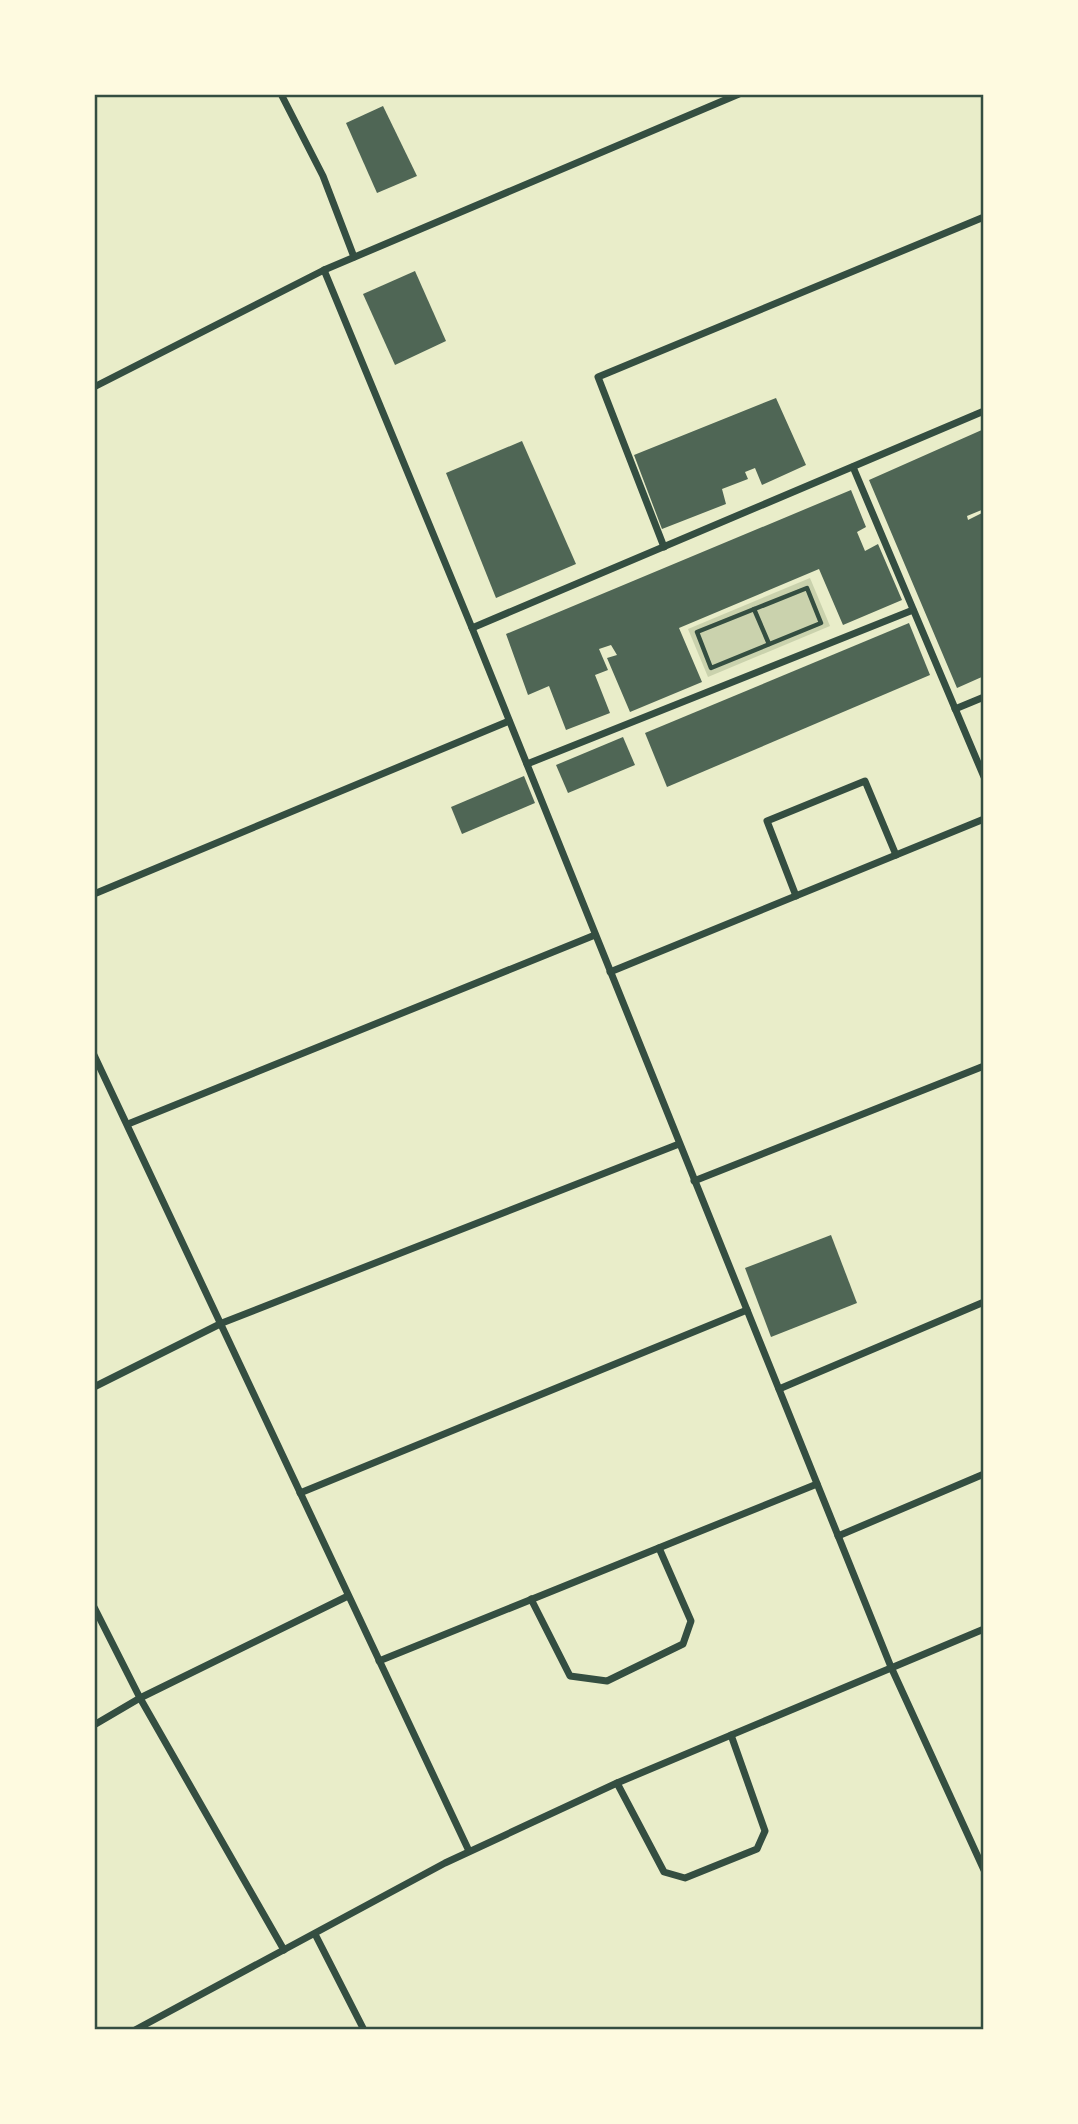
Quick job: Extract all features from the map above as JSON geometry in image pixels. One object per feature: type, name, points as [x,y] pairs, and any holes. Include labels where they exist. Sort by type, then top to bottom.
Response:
[{"type":"street","points":[[281,94],[323,176],[354,257]]},
{"type":"street","points":[[94,387],[324,270],[739,94]]},
{"type":"street","points":[[663,547],[598,377],[984,217]]},
{"type":"street","points":[[324,270],[472,628],[891,1667],[984,1870]]},
{"type":"street","points":[[472,628],[984,411]]},
{"type":"street","points":[[853,467],[984,777]]},
{"type":"street","points":[[527,764],[913,610]]},
{"type":"street","points":[[955,709],[984,697]]},
{"type":"street","points":[[94,894],[509,721]]},
{"type":"street","points":[[796,896],[766,821],[865,780],[896,855]]},
{"type":"street","points":[[610,972],[984,819]]},
{"type":"street","points":[[128,1124],[595,934]]},
{"type":"street","points":[[94,1055],[222,1322],[469,1852]]},
{"type":"street","points":[[694,1181],[984,1066]]},
{"type":"street","points":[[94,1387],[222,1322],[679,1144]]},
{"type":"street","points":[[779,1389],[984,1302]]},
{"type":"street","points":[[300,1493],[747,1310]]},
{"type":"street","points":[[838,1536],[984,1474]]},
{"type":"street","points":[[379,1661],[817,1484]]},
{"type":"street","points":[[531,1600],[570,1676],[607,1681],[683,1644],[691,1621],[659,1548]]},
{"type":"street","points":[[94,1725],[140,1698],[348,1595]]},
{"type":"street","points":[[94,1607],[140,1698],[284,1950]]},
{"type":"street","points":[[135,2029],[469,1852],[617,1783],[984,1629]]},
{"type":"street","points":[[617,1783],[664,1872],[685,1878],[757,1849],[765,1831],[731,1735]]},
{"type":"street","points":[[314,1934],[364,2029]]},
{"type":"path","points":[[807,588],[821,623],[711,667],[697,632],[754,609],[807,588]]},
{"type":"path","points":[[754,609],[769,644]]},
{"type":"green space","points":[[810,578],[830,626],[708,677],[688,629]]},
{"type":"building","points":[[383,106],[417,176],[377,193],[346,123]]},
{"type":"building","points":[[415,271],[446,341],[395,365],[363,294]]},
{"type":"building","points":[[776,398],[806,465],[762,485],[755,468],[745,472],[748,479],[722,489],[726,504],[662,529],[634,455]]},
{"type":"building","points":[[984,429],[984,509],[967,516],[968,520],[984,512],[984,676],[957,688],[869,480]]},
{"type":"building","points":[[522,441],[576,564],[496,598],[446,473]]},
{"type":"building","points":[[851,490],[866,527],[857,532],[865,551],[878,544],[902,600],[843,625],[819,569],[679,628],[702,682],[630,712],[607,658],[617,655],[611,645],[599,649],[608,670],[595,675],[610,713],[566,730],[549,686],[528,695],[506,634]]},
{"type":"building","points":[[909,623],[930,675],[667,787],[645,733]]},
{"type":"building","points":[[623,737],[635,765],[568,793],[556,765]]},
{"type":"building","points":[[524,776],[535,803],[462,834],[451,807]]},
{"type":"building","points":[[831,1235],[857,1303],[771,1337],[745,1268]]}]
